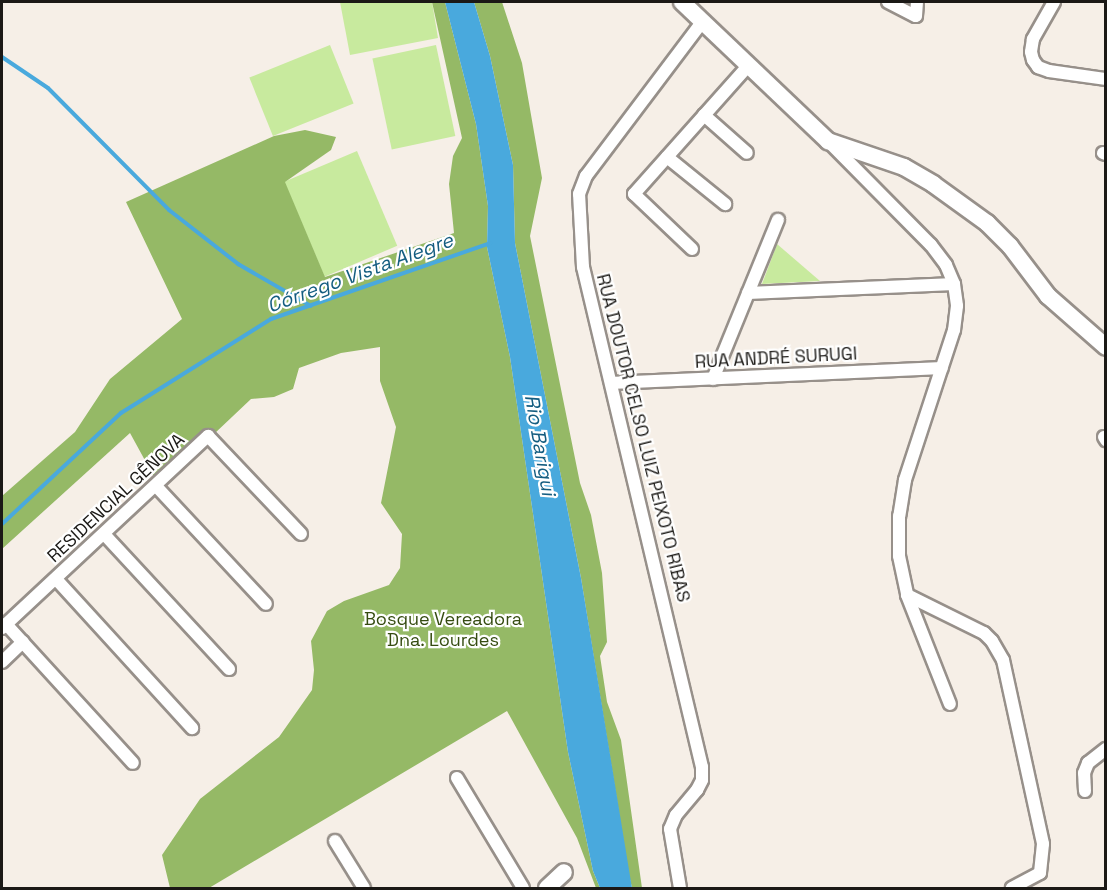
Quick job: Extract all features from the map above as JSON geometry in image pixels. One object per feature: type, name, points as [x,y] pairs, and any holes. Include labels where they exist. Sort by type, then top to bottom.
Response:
[{"type":"main road","points":[[682,2],[828,141],[904,167],[933,184],[987,223],[1010,246],[1048,296],[1106,348]]},
{"type":"main road","points":[[547,888],[564,872]]},
{"type":"street","points":[[888,2],[916,16],[917,2]]},
{"type":"street","points":[[1054,2],[1033,39],[1031,52],[1033,60],[1038,67],[1049,71],[1106,79]]},
{"type":"street","name":"RUA DOUTOR CELSO LUIZ PEIXOTO RIBAS","points":[[680,888],[670,829],[676,815],[697,790],[702,780],[702,767],[583,267],[579,189],[586,176],[703,21]]},
{"type":"street","points":[[692,249],[634,194],[748,65]]},
{"type":"street","points":[[704,115],[747,153]]},
{"type":"street","points":[[828,141],[931,245],[946,265],[954,284],[956,318],[901,498],[898,546],[907,595],[950,704]]},
{"type":"street","points":[[667,157],[725,204]]},
{"type":"street","points":[[713,379],[778,220]]},
{"type":"street","points":[[748,293],[954,284]]},
{"type":"street","name":"RUA ANDRÉ SURUGI","points":[[611,383],[942,368]]},
{"type":"street","name":"RESIDENCIAL GÊNOVA","points":[[4,626],[208,436],[301,534]]},
{"type":"street","points":[[156,486],[266,604]]},
{"type":"street","points":[[104,534],[229,669]]},
{"type":"street","points":[[56,579],[192,728]]},
{"type":"street","points":[[907,595],[984,633],[999,650],[1011,691],[1011,714],[1021,738],[1043,844],[1040,873],[1012,888]]},
{"type":"street","points":[[4,626],[23,642],[133,763]]},
{"type":"street","points":[[2,662],[23,642]]},
{"type":"street","points":[[1085,791],[1083,773],[1088,763],[1106,749]]},
{"type":"street","points":[[457,778],[523,888]]},
{"type":"street","points":[[335,841],[361,888]]},
{"type":"green space","points":[[340,2],[432,2],[438,38],[350,55]]},
{"type":"green space","name":"Bosque Vereadora Dna. Lourdes","points":[[432,2],[445,2],[476,124],[488,206],[487,247],[510,357],[568,752],[593,871],[600,888],[596,888],[577,838],[507,711],[209,888],[170,888],[162,855],[200,799],[279,737],[312,690],[314,670],[311,641],[327,611],[344,601],[389,585],[400,568],[402,534],[381,503],[396,427],[380,381],[380,347],[341,353],[299,368],[293,389],[274,397],[251,399],[159,486],[130,433],[2,549],[2,496],[75,432],[110,379],[182,319],[126,202],[274,136],[305,130],[336,137],[331,150],[285,182],[325,277],[454,233],[449,184],[453,156],[462,138]]},
{"type":"green space","points":[[474,2],[502,2],[522,63],[542,178],[530,236],[580,483],[591,515],[602,573],[607,642],[600,656],[607,702],[621,740],[642,888],[632,888],[629,875],[581,578],[515,243],[513,165],[490,56]]},
{"type":"green space","points":[[330,45],[354,103],[273,136],[249,78]]},
{"type":"green space","points":[[436,45],[455,136],[392,149],[372,59]]},
{"type":"green space","points":[[357,151],[397,246],[325,277],[284,182]]},
{"type":"green space","points":[[777,244],[820,281],[762,284]]},
{"type":"water","name":"Rio Barigui","points":[[445,2],[474,2],[490,56],[513,165],[515,243],[581,578],[632,888],[600,888],[593,871],[568,752],[510,357],[487,247],[488,206],[476,124]]},
{"type":"waterway","points":[[2,57],[48,88],[169,210],[238,264],[311,306]]},
{"type":"waterway","name":"Córrego Vista Alegre","points":[[2,524],[121,413],[271,319],[490,243]]}]
